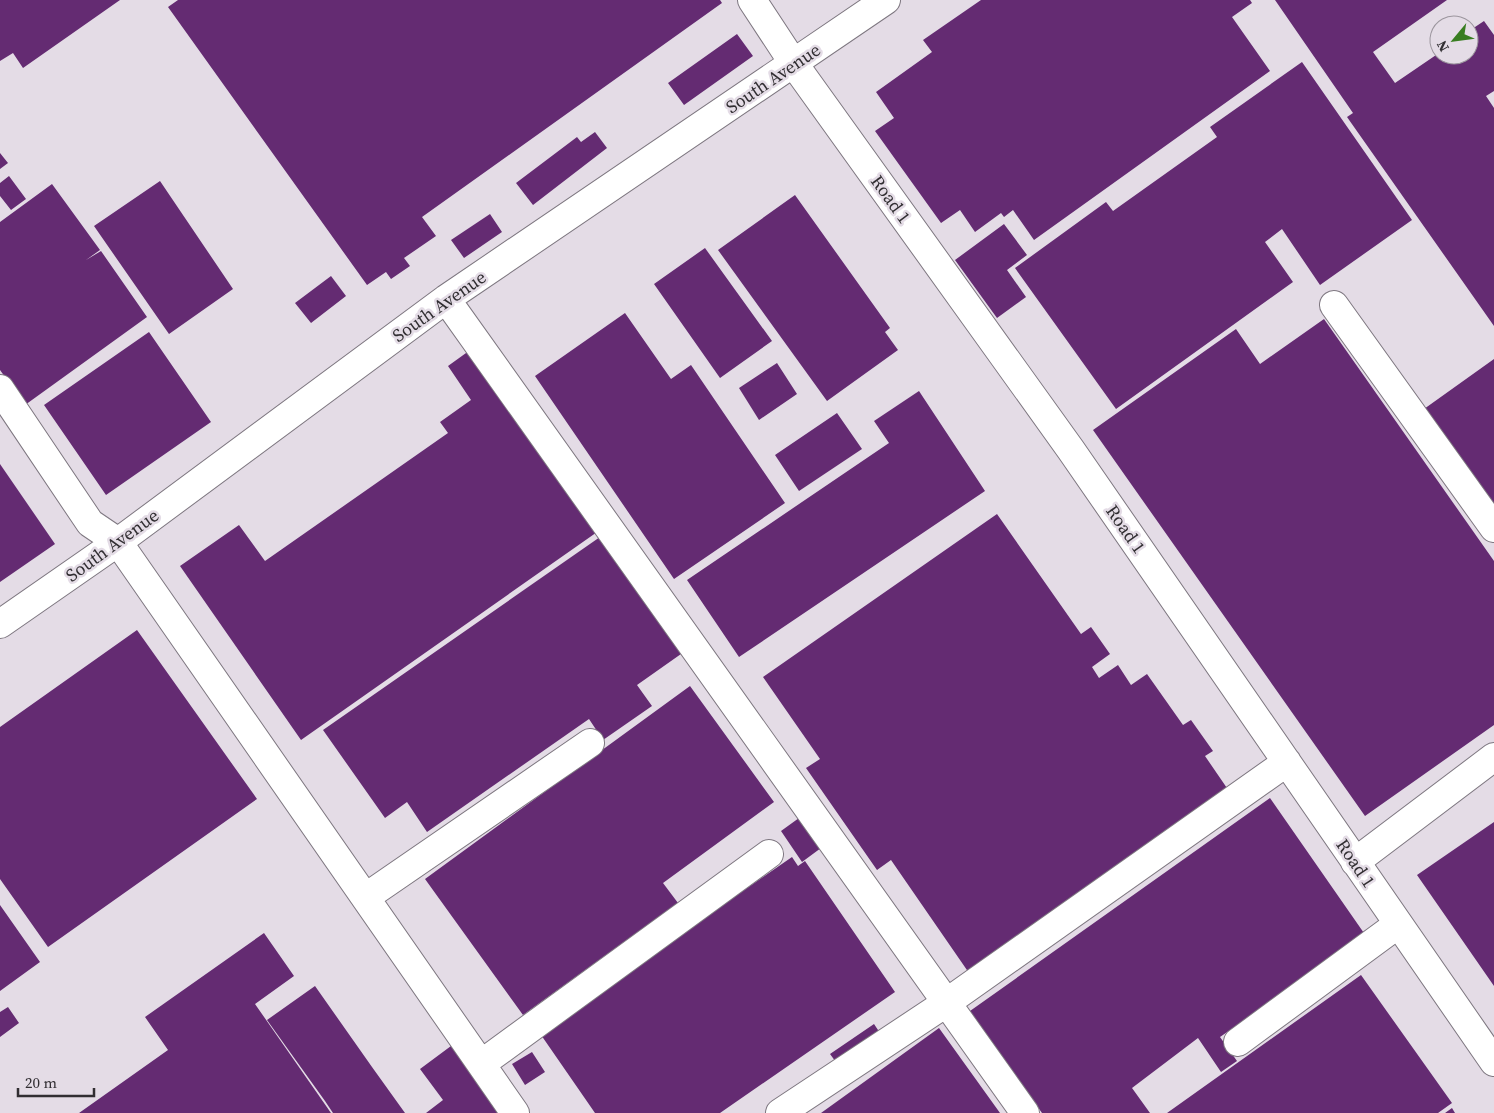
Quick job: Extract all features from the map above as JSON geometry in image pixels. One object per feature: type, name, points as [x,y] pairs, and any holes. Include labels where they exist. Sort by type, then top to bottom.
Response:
[{"type":"street","name":"Road 1","points":[[752,0],[794,64],[1071,450],[1287,762],[1397,925],[1494,1062]]},
{"type":"street","name":"South Avenue","points":[[0,624],[118,542],[446,299],[886,0]]},
{"type":"street","points":[[446,299],[1025,1113]]},
{"type":"street","points":[[1334,306],[1494,528]]},
{"type":"street","points":[[0,389],[90,523],[118,542],[515,1113]]},
{"type":"street","points":[[366,897],[590,743]]},
{"type":"street","points":[[1355,862],[1494,757]]},
{"type":"street","points":[[780,1113],[946,1003],[1287,762]]},
{"type":"street","points":[[481,1064],[768,854]]},
{"type":"street","points":[[1238,1042],[1397,925]]},
{"type":"building","points":[[0,0],[120,0],[23,68],[13,53],[0,61]]},
{"type":"building","points":[[178,0],[720,0],[722,3],[422,217],[436,236],[404,258],[410,266],[391,279],[386,272],[367,285],[168,7]]},
{"type":"building","points":[[981,0],[1250,0],[1252,3],[1232,17],[1270,71],[1034,240],[1013,210],[1004,217],[1001,213],[975,232],[960,210],[941,223],[875,131],[894,118],[876,92],[932,52],[923,40]]},
{"type":"building","points":[[1275,0],[1447,0],[1373,52],[1395,83],[1429,60],[1429,65],[1479,65],[1479,24],[1484,21],[1494,35],[1494,91],[1486,96],[1494,108],[1494,326],[1347,117],[1353,113]]},
{"type":"building","points":[[737,34],[753,56],[684,105],[668,83]]},
{"type":"building","points":[[1302,62],[1412,220],[1320,285],[1282,229],[1265,242],[1293,282],[1116,409],[1015,268],[1106,202],[1113,211],[1217,137],[1210,127]]},
{"type":"building","points":[[595,132],[607,148],[533,205],[516,183],[577,137],[581,142]]},
{"type":"building","points":[[0,153],[8,163],[0,169]]},
{"type":"building","points":[[9,176],[26,199],[11,210],[0,196],[0,183]]},
{"type":"building","points":[[160,181],[233,289],[169,334],[94,226]]},
{"type":"building","points":[[52,184],[100,250],[86,260],[101,251],[147,317],[25,405],[0,370],[0,222]]},
{"type":"building","points":[[795,195],[890,328],[885,332],[898,350],[827,401],[718,250]]},
{"type":"building","points":[[490,214],[502,232],[464,258],[451,240]]},
{"type":"building","points":[[1004,224],[1027,255],[1007,270],[1026,297],[997,318],[955,260]]},
{"type":"building","points":[[705,248],[772,341],[720,378],[654,284]]},
{"type":"building","points":[[331,276],[346,296],[311,323],[295,303]]},
{"type":"building","points":[[625,313],[671,379],[691,365],[785,503],[674,579],[535,376]]},
{"type":"building","points":[[1324,319],[1494,561],[1494,725],[1365,816],[1093,430],[1236,329],[1260,364]]},
{"type":"building","points":[[149,332],[211,422],[106,495],[44,405]]},
{"type":"building","points":[[473,348],[600,530],[301,740],[180,566],[239,525],[265,561],[448,433],[440,422],[471,400],[448,366]]},
{"type":"building","points":[[1494,359],[1494,506],[1424,409]]},
{"type":"building","points":[[777,363],[797,394],[759,420],[739,388]]},
{"type":"building","points":[[919,391],[985,491],[739,657],[687,580],[889,443],[874,421]]},
{"type":"building","points":[[837,413],[862,449],[799,491],[775,455]]},
{"type":"building","points":[[0,464],[55,544],[0,582]]},
{"type":"building","points":[[997,514],[1081,634],[1091,627],[1110,654],[1092,667],[1099,678],[1118,665],[1131,685],[1147,674],[1183,725],[1191,720],[1213,751],[1205,756],[1229,791],[969,973],[891,860],[877,870],[806,768],[820,759],[763,677]]},
{"type":"building","points":[[600,537],[681,654],[637,685],[652,706],[603,740],[589,719],[427,832],[407,802],[385,818],[323,730]]},
{"type":"building","points":[[137,630],[257,799],[48,947],[0,879],[0,727]]},
{"type":"building","points":[[690,686],[774,802],[663,883],[678,903],[523,1015],[425,879]]},
{"type":"building","points":[[1270,798],[1366,936],[1220,1037],[1237,1061],[1221,1072],[1198,1038],[1132,1088],[1150,1113],[1042,1113],[970,1011]]},
{"type":"building","points":[[799,818],[821,848],[802,862],[781,831]]},
{"type":"building","points":[[1494,822],[1494,986],[1417,875]]},
{"type":"building","points":[[792,857],[798,866],[805,861],[895,992],[720,1113],[595,1113],[539,1032]]},
{"type":"building","points":[[0,905],[40,962],[0,991]]},
{"type":"building","points":[[264,933],[294,976],[255,1004],[331,1113],[79,1113],[168,1050],[145,1017]]},
{"type":"building","points":[[1361,975],[1452,1103],[1438,1113],[1167,1113]]},
{"type":"building","points":[[315,986],[405,1113],[333,1113],[267,1020]]},
{"type":"building","points":[[8,1007],[19,1023],[0,1037],[0,1012]]},
{"type":"building","points":[[874,1024],[884,1039],[841,1069],[830,1054]]},
{"type":"building","points":[[939,1028],[1000,1113],[821,1113]]},
{"type":"building","points":[[451,1046],[500,1113],[426,1113],[443,1100],[420,1069]]},
{"type":"building","points":[[532,1052],[545,1072],[525,1085],[512,1064]]},
{"type":"building","points":[[1452,1108],[1455,1113],[1445,1113]]}]
